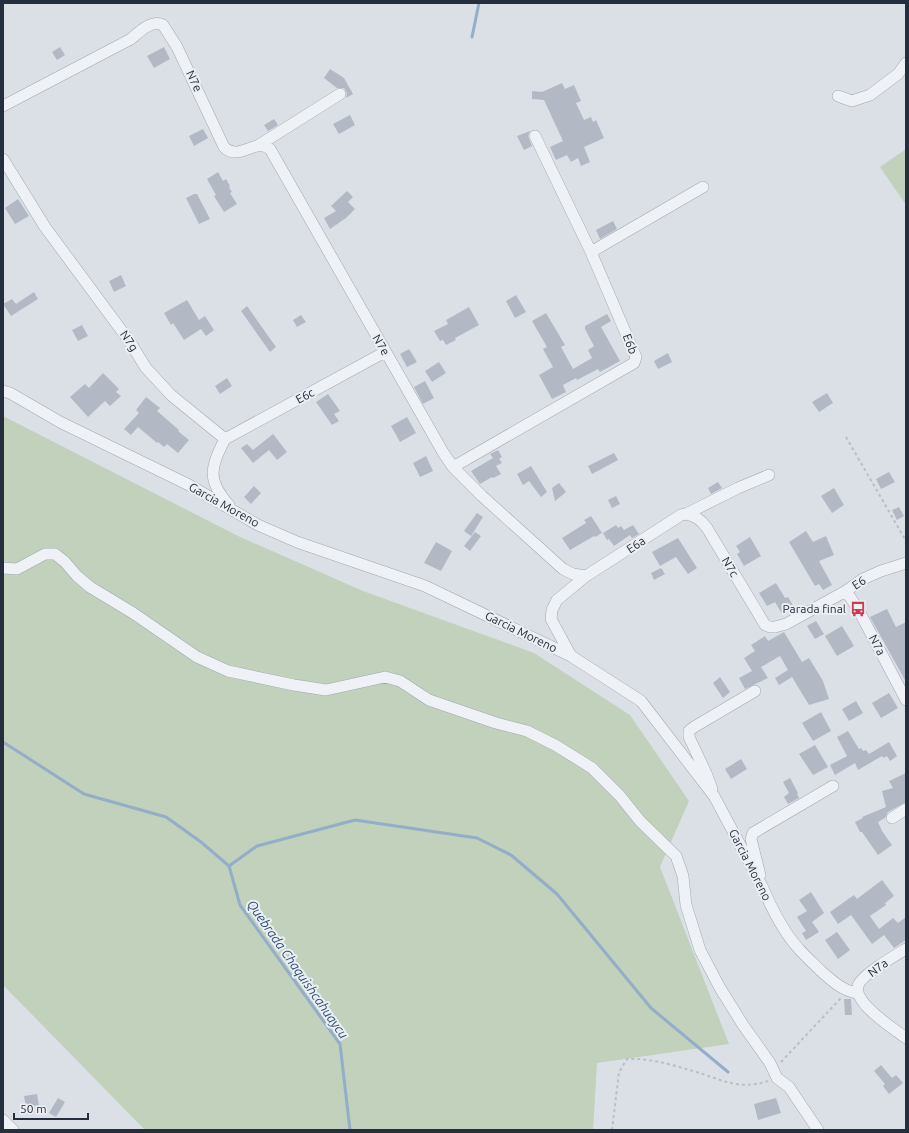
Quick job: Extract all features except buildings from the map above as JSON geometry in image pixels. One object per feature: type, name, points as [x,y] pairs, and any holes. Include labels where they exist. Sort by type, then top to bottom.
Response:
[{"type":"street","name":"N7e","points":[[3,106],[131,39],[153,23],[160,23],[166,27],[177,47],[224,147],[227,150],[234,152],[246,150],[259,145],[265,145],[270,149],[385,352],[453,467],[482,496],[563,569],[573,574],[586,576]]},
{"type":"street","points":[[838,96],[852,101],[870,95],[898,74],[906,63]]},
{"type":"street","points":[[259,145],[340,94]]},
{"type":"street","name":"E6b","points":[[453,467],[634,363],[636,357],[591,252],[535,136]]},
{"type":"street","name":"N7g","points":[[3,159],[45,227],[130,342],[146,368],[171,395],[224,439]]},
{"type":"street","points":[[591,252],[704,188]]},
{"type":"street","name":"E6c","points":[[224,439],[385,352]]},
{"type":"street","name":"Garcia Moreno","points":[[3,391],[10,393],[60,422],[189,485],[258,525],[297,542],[425,586],[571,656],[641,701],[714,796],[772,907],[790,938],[799,949],[827,976],[846,990],[857,993]]},
{"type":"street","points":[[224,439],[215,458],[212,476],[214,483],[223,498],[237,513]]},
{"type":"street","name":"E6a","points":[[586,576],[681,515],[769,475]]},
{"type":"street","name":"N7c","points":[[686,514],[696,517],[704,524],[765,625],[770,627]]},
{"type":"street","points":[[3,568],[17,569],[45,554],[55,554],[90,587],[133,613],[198,657],[228,671],[326,690],[385,677],[400,681],[429,700],[496,723],[527,731],[555,745],[592,768],[620,796],[640,821],[676,856],[683,876],[686,905],[700,950],[720,988],[743,1025],[770,1063],[777,1078],[789,1088],[818,1130]]},
{"type":"street","name":"E6","points":[[770,627],[786,624],[846,591],[863,579],[881,571],[906,563]]},
{"type":"street","points":[[571,656],[551,619],[552,610],[558,600],[586,576]]},
{"type":"street","name":"N7a","points":[[846,591],[858,609],[906,700]]},
{"type":"street","points":[[714,796],[706,773],[689,737],[690,731],[694,727],[755,691]]},
{"type":"street","points":[[762,886],[759,866],[751,839],[753,834],[833,786]]},
{"type":"street","points":[[892,818],[906,809]]},
{"type":"street","name":"N7a","points":[[857,993],[858,986],[866,976],[906,949]]},
{"type":"street","points":[[857,993],[863,1003],[870,1010],[906,1038]]},
{"type":"street","points":[[3,1120],[13,1130]]},
{"type":"path","points":[[846,437],[906,541]]},
{"type":"path","points":[[612,1130],[619,1072],[627,1059],[649,1060],[740,1086],[758,1084],[777,1078],[777,1071],[782,1060],[837,1003],[846,990]]},
{"type":"green space","points":[[906,149],[906,205],[880,167]]},
{"type":"green space","points":[[3,416],[238,536],[363,591],[534,653],[630,715],[689,801],[660,867],[729,1044],[597,1063],[593,1130],[145,1130],[3,985]]},
{"type":"waterway","points":[[472,37],[479,3]]},
{"type":"waterway","name":"Quebrada Chaquishcahuaycu","points":[[3,742],[84,794],[166,817],[201,842],[229,866],[240,905],[340,1044],[350,1130]]},
{"type":"waterway","points":[[229,866],[257,846],[355,820],[477,838],[511,855],[557,894],[651,1008],[728,1072]]},
{"type":"place","name":"Parada final","points":[[858,609]]}]
